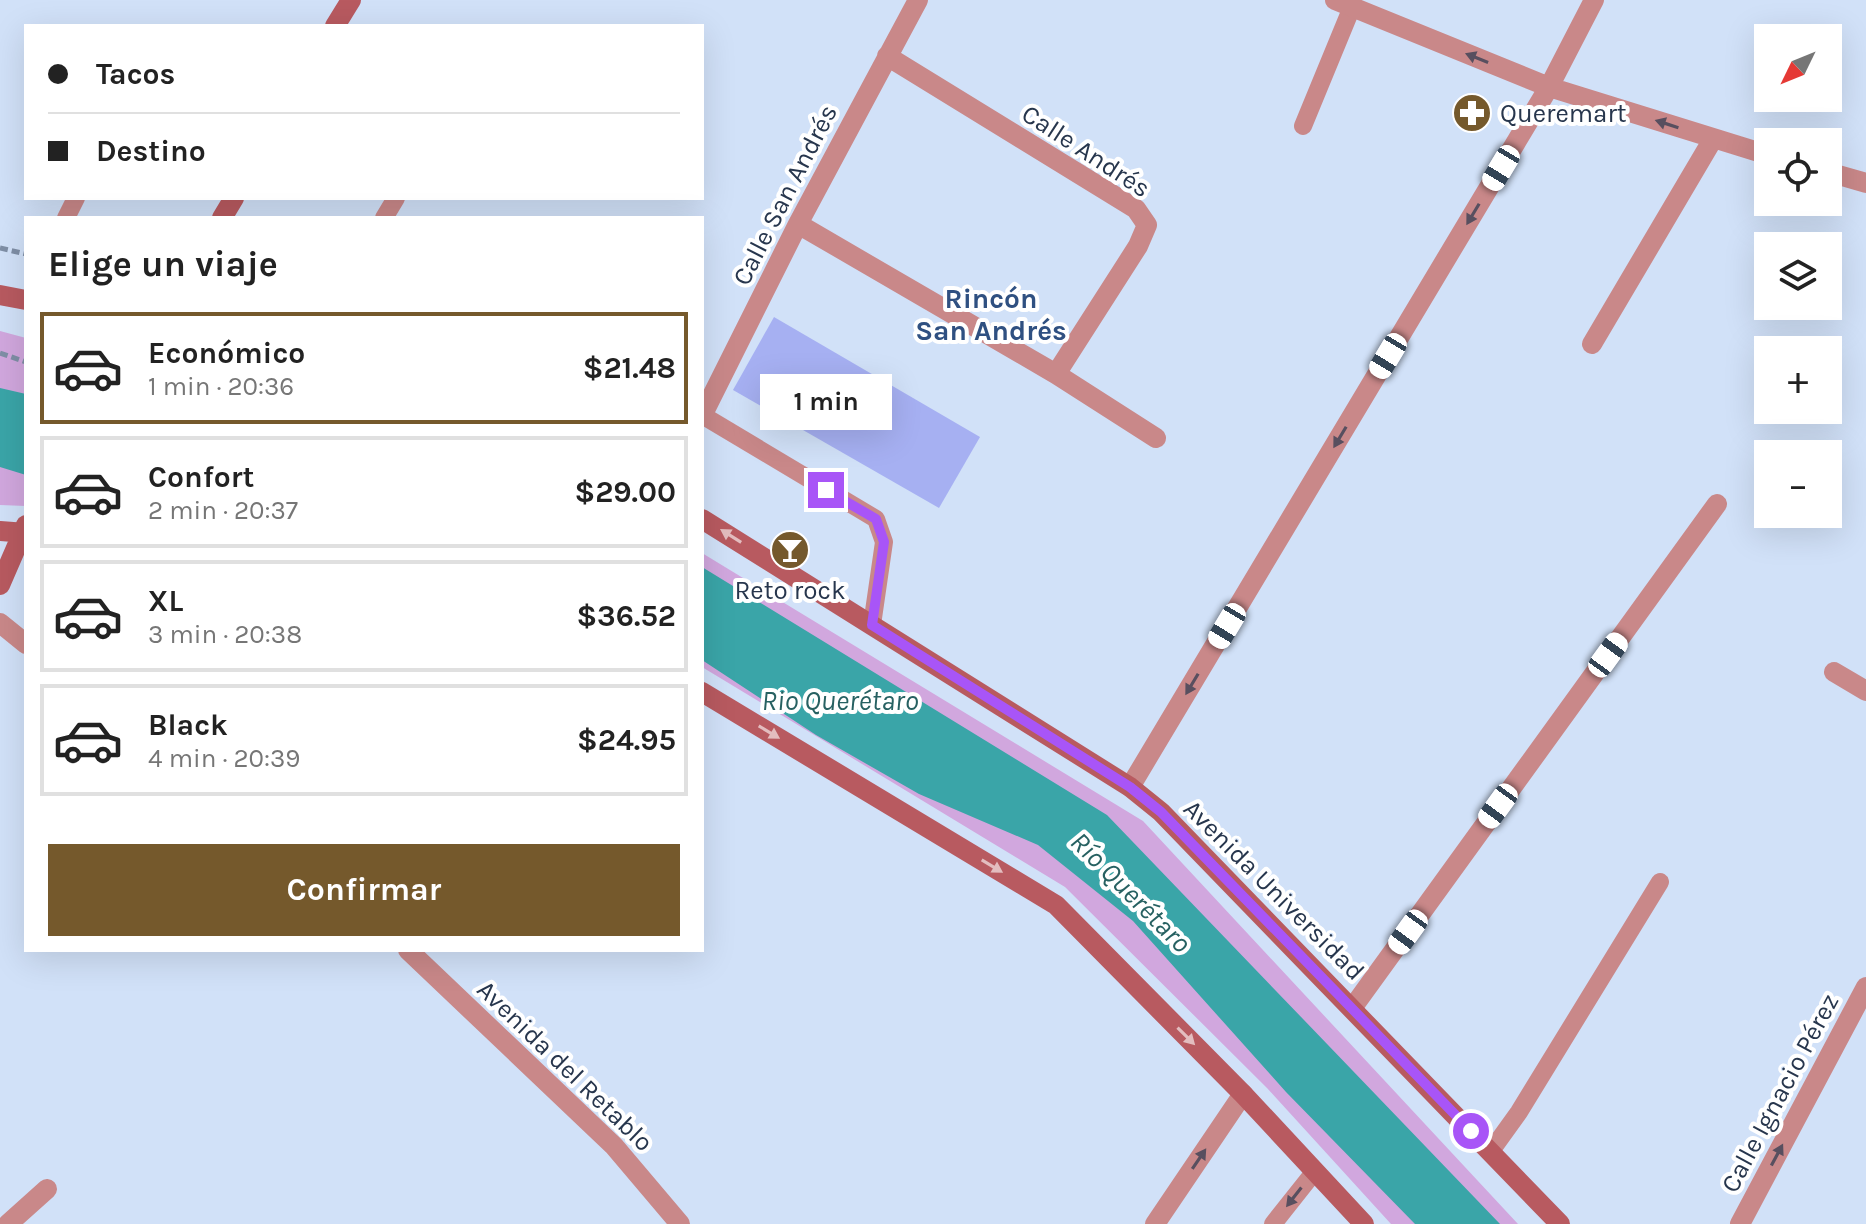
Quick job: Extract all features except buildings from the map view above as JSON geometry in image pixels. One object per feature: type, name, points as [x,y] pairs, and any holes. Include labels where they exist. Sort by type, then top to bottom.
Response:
[{"type":"main road","points":[[336,24],[351,0]]},
{"type":"main road","points":[[0,295],[24,299]]},
{"type":"main road","name":"Avenida Universidad","points":[[704,520],[1130,787],[1161,812],[1560,1224]]},
{"type":"main road","points":[[0,531],[24,530]]},
{"type":"main road","points":[[0,585],[24,532]]},
{"type":"main road","points":[[704,693],[1056,905],[1243,1094],[1364,1224]]},
{"type":"street","name":"Calle San Andrés","points":[[704,412],[798,224],[918,0]]},
{"type":"street","points":[[1130,787],[1549,87],[1594,0]]},
{"type":"street","points":[[1343,3],[1549,87],[1754,151]]},
{"type":"street","name":"Calle Andrés","points":[[887,56],[1136,209],[1147,225],[1138,246],[1056,374]]},
{"type":"street","points":[[1592,344],[1713,139]]},
{"type":"street","points":[[1842,176],[1866,183]]},
{"type":"street","points":[[798,224],[1056,374],[1156,438]]},
{"type":"street","points":[[1353,1007],[1717,504]]},
{"type":"street","points":[[0,623],[24,642]]},
{"type":"street","points":[[1834,672],[1866,691]]},
{"type":"street","name":"Avenida del Retablo","points":[[410,952],[614,1146],[680,1224]]},
{"type":"street","name":"Calle Ignacio Pérez","points":[[1740,1224],[1863,1000]]},
{"type":"street","points":[[1155,1224],[1243,1094]]},
{"type":"street","points":[[8,1224],[47,1189]]},
{"type":"lane","points":[[1303,126],[1343,3]]},
{"type":"lane","points":[[704,417],[876,519],[884,542],[872,625]]},
{"type":"lane","points":[[1491,1151],[1519,1112],[1660,882]]},
{"type":"lane","points":[[1273,1224],[1315,1171]]},
{"type":"path","points":[[0,248],[24,254]]},
{"type":"path","points":[[0,353],[24,361]]},
{"type":"shaded area","points":[[0,331],[24,337],[24,506],[0,505]]},
{"type":"shaded area","name":"Rio Querétaro","points":[[704,554],[1143,821],[1518,1224],[1391,1224],[1267,1088],[1065,887],[704,668]]},
{"type":"water","points":[[0,388],[24,394],[24,474],[0,467]]},
{"type":"water","name":"Rio Querétaro","points":[[704,568],[1107,815],[1500,1224],[1415,1224],[1286,1092],[1133,921],[1038,845],[919,794],[816,735],[704,661]]},
{"type":"place","name":"Queremart","points":[[1472,113]]},
{"type":"place","name":"Reto rock","points":[[790,550]]},
{"type":"district","name":"Rincón San Andrés","points":[[991,314]]},
{"type":"route","points":[[826,490],[876,519],[884,542],[872,625],[1130,787],[1161,812],[1471,1131]]},
{"type":"water label","name":"Río Querétaro","points":[[1131,892]]}]
